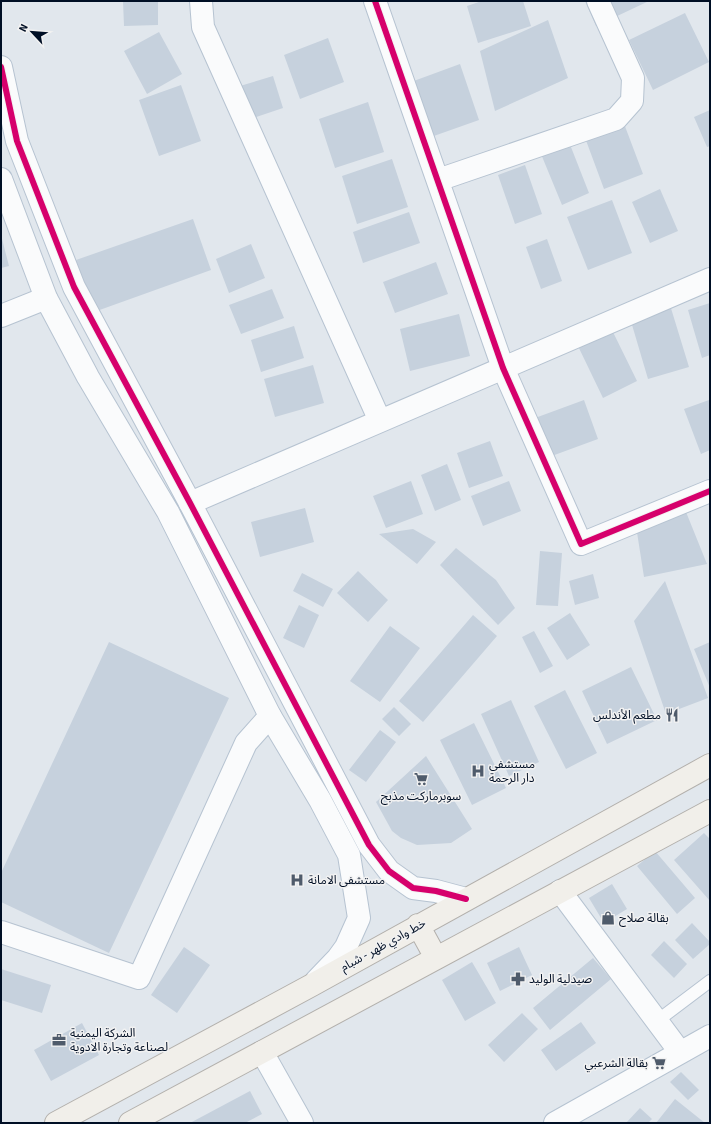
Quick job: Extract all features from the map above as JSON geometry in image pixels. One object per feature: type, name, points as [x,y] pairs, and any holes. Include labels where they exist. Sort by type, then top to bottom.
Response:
[{"type":"main road","name":"خط وادي ظهر - شبام","points":[[56,1123],[312,985],[418,925],[710,765]]},
{"type":"main road","points":[[130,1123],[710,811]]},
{"type":"main road","points":[[418,925],[436,958]]},
{"type":"street","points":[[201,1],[203,27],[380,421]]},
{"type":"street","points":[[375,1],[503,368],[581,544],[710,491]]},
{"type":"street","points":[[438,180],[616,119],[632,101],[633,78],[598,1]]},
{"type":"street","points":[[1,67],[18,141],[74,287],[190,503],[369,845],[389,871],[412,888],[436,891],[466,899]]},
{"type":"street","points":[[1,179],[46,298],[88,377],[168,512],[270,716],[320,800],[349,855],[359,918],[346,947],[338,958],[312,985]]},
{"type":"street","points":[[168,512],[710,279]]},
{"type":"street","points":[[1,316],[74,287]]},
{"type":"street","points":[[1,932],[139,978],[246,743],[270,716]]},
{"type":"street","points":[[560,892],[680,1052]]},
{"type":"street","points":[[555,1123],[710,1036]]},
{"type":"street","points":[[262,1052],[302,1123]]},
{"type":"lane","points":[[657,1021],[710,981]]},
{"type":"building","points":[[123,1],[158,1],[158,25],[124,26]]},
{"type":"building","points":[[482,1],[523,1],[531,26],[478,43],[467,6]]},
{"type":"building","points":[[585,1],[649,1],[596,26]]},
{"type":"building","points":[[685,13],[709,62],[653,90],[629,40]]},
{"type":"building","points":[[548,20],[568,78],[495,111],[480,51]]},
{"type":"building","points":[[159,32],[182,74],[147,94],[124,51]]},
{"type":"building","points":[[328,38],[344,82],[300,99],[284,55]]},
{"type":"building","points":[[460,64],[479,120],[431,137],[411,82]]},
{"type":"building","points":[[273,76],[283,108],[250,119],[240,86]]},
{"type":"building","points":[[181,85],[201,141],[159,156],[139,100]]},
{"type":"building","points":[[368,102],[384,152],[335,168],[319,119]]},
{"type":"building","points":[[710,110],[710,146],[707,147],[694,117]]},
{"type":"building","points":[[623,121],[643,174],[604,189],[584,135]]},
{"type":"building","points":[[569,142],[589,193],[562,205],[541,154]]},
{"type":"building","points":[[392,159],[408,207],[357,224],[342,176]]},
{"type":"building","points":[[525,165],[542,214],[515,224],[498,175]]},
{"type":"building","points":[[660,189],[678,231],[650,243],[632,202]]},
{"type":"building","points":[[612,200],[632,253],[588,270],[567,217]]},
{"type":"building","points":[[409,212],[420,243],[363,263],[353,232]]},
{"type":"building","points":[[193,219],[211,270],[94,312],[76,260]]},
{"type":"building","points":[[1,235],[9,266],[1,268]]},
{"type":"building","points":[[547,239],[562,281],[541,289],[526,247]]},
{"type":"building","points":[[251,244],[265,278],[229,293],[216,259]]},
{"type":"building","points":[[436,262],[448,294],[395,313],[383,282]]},
{"type":"building","points":[[272,289],[284,318],[241,334],[229,305]]},
{"type":"building","points":[[710,303],[710,355],[702,358],[688,310]]},
{"type":"building","points":[[670,305],[689,367],[648,379],[630,318]]},
{"type":"building","points":[[459,314],[470,356],[410,371],[400,329]]},
{"type":"building","points":[[294,326],[304,358],[261,372],[251,340]]},
{"type":"building","points":[[611,328],[637,381],[603,398],[577,344]]},
{"type":"building","points":[[313,365],[324,403],[275,417],[264,379]]},
{"type":"building","points":[[584,400],[598,439],[549,457],[535,418]]},
{"type":"building","points":[[709,400],[710,450],[701,454],[684,409]]},
{"type":"building","points":[[490,441],[503,476],[469,488],[457,453]]},
{"type":"building","points":[[447,464],[461,500],[435,511],[421,475]]},
{"type":"building","points":[[411,481],[423,514],[386,528],[373,496]]},
{"type":"building","points":[[509,481],[521,511],[483,526],[471,496]]},
{"type":"building","points":[[305,508],[314,542],[260,557],[251,522]]},
{"type":"building","points":[[686,512],[707,564],[644,577],[636,526]]},
{"type":"building","points":[[413,529],[436,542],[417,564],[379,534]]},
{"type":"building","points":[[456,548],[496,580],[515,608],[498,625],[440,565]]},
{"type":"building","points":[[540,551],[562,553],[558,606],[536,605]]},
{"type":"building","points":[[358,571],[388,600],[368,622],[337,593]]},
{"type":"building","points":[[302,573],[333,589],[323,607],[293,591]]},
{"type":"building","points":[[593,574],[599,598],[575,605],[569,581]]},
{"type":"building","points":[[665,581],[708,698],[666,714],[634,621]]},
{"type":"building","points":[[299,605],[319,615],[304,648],[283,638]]},
{"type":"building","points":[[570,613],[590,645],[567,660],[547,628]]},
{"type":"building","points":[[473,615],[497,636],[423,722],[399,701]]},
{"type":"building","points":[[390,626],[420,648],[380,702],[350,681]]},
{"type":"building","points":[[534,631],[553,666],[540,673],[522,637]]},
{"type":"building","points":[[109,642],[229,698],[109,953],[1,902],[1,873]]},
{"type":"building","points":[[710,642],[710,688],[694,649]]},
{"type":"building","points":[[631,667],[657,720],[607,744],[582,691]]},
{"type":"building","points":[[565,690],[597,753],[566,769],[534,706]]},
{"type":"building","points":[[511,700],[539,762],[509,776],[481,714]]},
{"type":"building","points":[[394,707],[411,724],[399,736],[382,719]]},
{"type":"building","points":[[474,723],[506,788],[472,805],[440,740]]},
{"type":"building","points":[[380,730],[396,742],[366,782],[349,770]]},
{"type":"building","name":"سوبرمارکت مذبح","points":[[426,756],[472,829],[451,843],[417,845],[401,838],[392,831],[376,802]]},
{"type":"building","points":[[704,833],[710,839],[710,901],[674,860]]},
{"type":"building","points":[[655,851],[695,898],[677,914],[637,866]]},
{"type":"building","points":[[612,884],[627,909],[604,923],[589,898]]},
{"type":"building","points":[[692,923],[710,942],[710,944],[693,959],[675,940]]},
{"type":"building","points":[[664,941],[687,964],[674,978],[651,955]]},
{"type":"building","points":[[184,947],[210,965],[177,1013],[151,995]]},
{"type":"building","points":[[519,947],[532,975],[500,991],[487,963]]},
{"type":"building","points":[[593,958],[611,979],[550,1030],[533,1008]]},
{"type":"building","points":[[472,962],[496,1003],[465,1021],[442,980]]},
{"type":"building","points":[[1,969],[51,985],[42,1013],[1,1000]]},
{"type":"building","points":[[522,1013],[538,1029],[504,1062],[488,1045]]},
{"type":"building","points":[[581,1022],[596,1043],[556,1071],[541,1050]]},
{"type":"building","points":[[82,1023],[99,1055],[51,1081],[34,1050]]},
{"type":"building","points":[[681,1072],[699,1090],[688,1100],[670,1082]]},
{"type":"building","points":[[250,1091],[262,1114],[245,1123],[190,1123]]},
{"type":"building","points":[[675,1099],[705,1123],[656,1123]]},
{"type":"building","points":[[640,1108],[652,1119],[648,1123],[626,1123]]},
{"type":"cycle path","points":[[375,1],[503,368],[581,544],[710,491]]},
{"type":"cycle path","points":[[1,67],[17,141],[74,287],[190,503],[369,845],[389,871],[413,888],[436,891],[466,899]]},
{"type":"place","name":"مطعم الأندلس","points":[[672,715]]},
{"type":"place","name":"مستشفى دار الرحمة","points":[[478,771]]},
{"type":"place","name":"سوبرمارکت مذبح","points":[[421,779]]},
{"type":"place","name":"مستشفى الامانة","points":[[297,880]]},
{"type":"place","name":"بقالة صلاح","points":[[608,918]]},
{"type":"place","name":"صيدلية الوليد","points":[[518,979]]},
{"type":"place","name":"الشركة اليمنية لصناعة وتجارة الادوية","points":[[59,1040]]},
{"type":"place","name":"بقالة الشرعبي","points":[[659,1063]]}]
